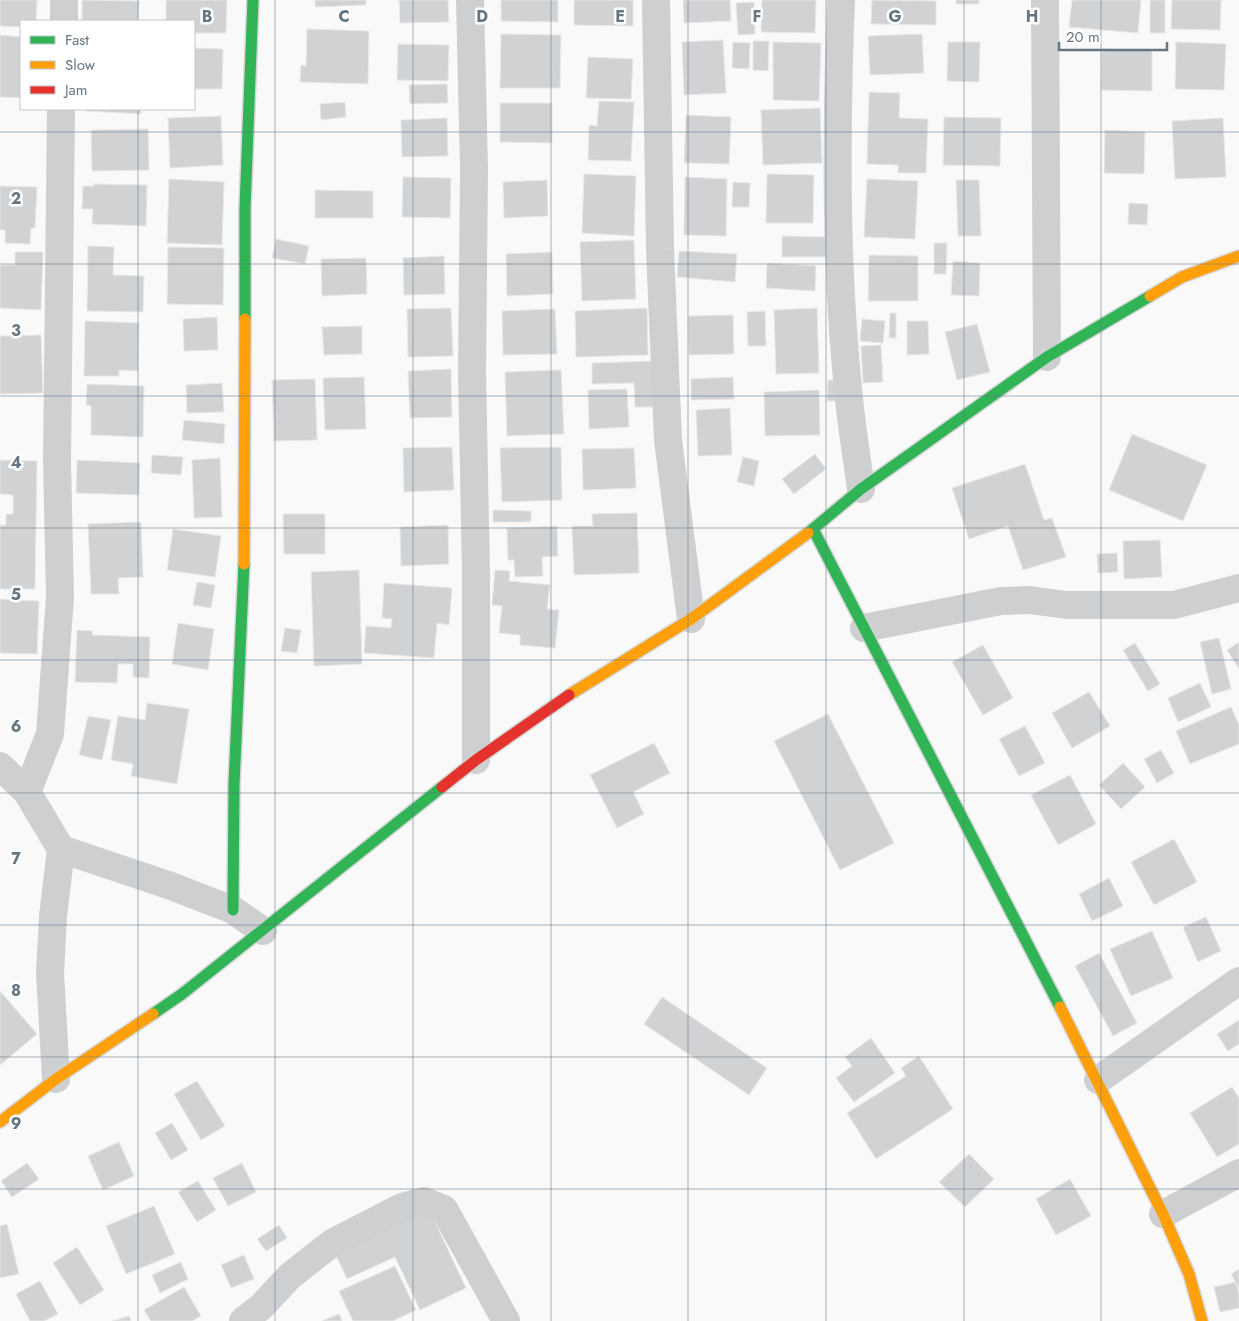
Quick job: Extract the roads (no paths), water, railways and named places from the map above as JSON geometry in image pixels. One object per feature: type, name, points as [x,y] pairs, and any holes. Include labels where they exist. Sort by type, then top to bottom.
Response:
[{"type":"street","points":[[64,0],[64,20]]},
{"type":"street","points":[[233,910],[234,784],[244,569],[245,208],[253,0]]},
{"type":"street","points":[[470,0],[474,169],[472,373],[476,573],[476,760]]},
{"type":"street","points":[[656,0],[660,250],[668,440],[691,619]]},
{"type":"street","points":[[841,0],[839,221],[843,328],[849,400],[861,489]]},
{"type":"street","points":[[1045,0],[1047,357]]},
{"type":"street","points":[[27,792],[50,734],[60,596],[57,451],[61,110]]},
{"type":"street","points":[[0,1122],[56,1079],[182,994],[476,760],[560,701],[691,619],[813,529],[861,489],[1047,357],[1182,277],[1239,256]]},
{"type":"street","points":[[813,529],[1098,1080],[1163,1214],[1189,1274],[1202,1321]]},
{"type":"street","points":[[864,628],[1001,601],[1030,600],[1066,606],[1174,605],[1239,588]]},
{"type":"street","points":[[0,766],[27,792],[61,849],[53,916],[50,974],[56,1079]]},
{"type":"street","points":[[61,849],[171,886],[233,910],[263,931]]},
{"type":"street","points":[[1098,1080],[1239,981]]},
{"type":"street","points":[[1163,1214],[1239,1173]]},
{"type":"street","points":[[243,1321],[262,1306],[290,1276],[332,1243],[402,1207],[424,1202],[444,1209],[506,1321]]}]
